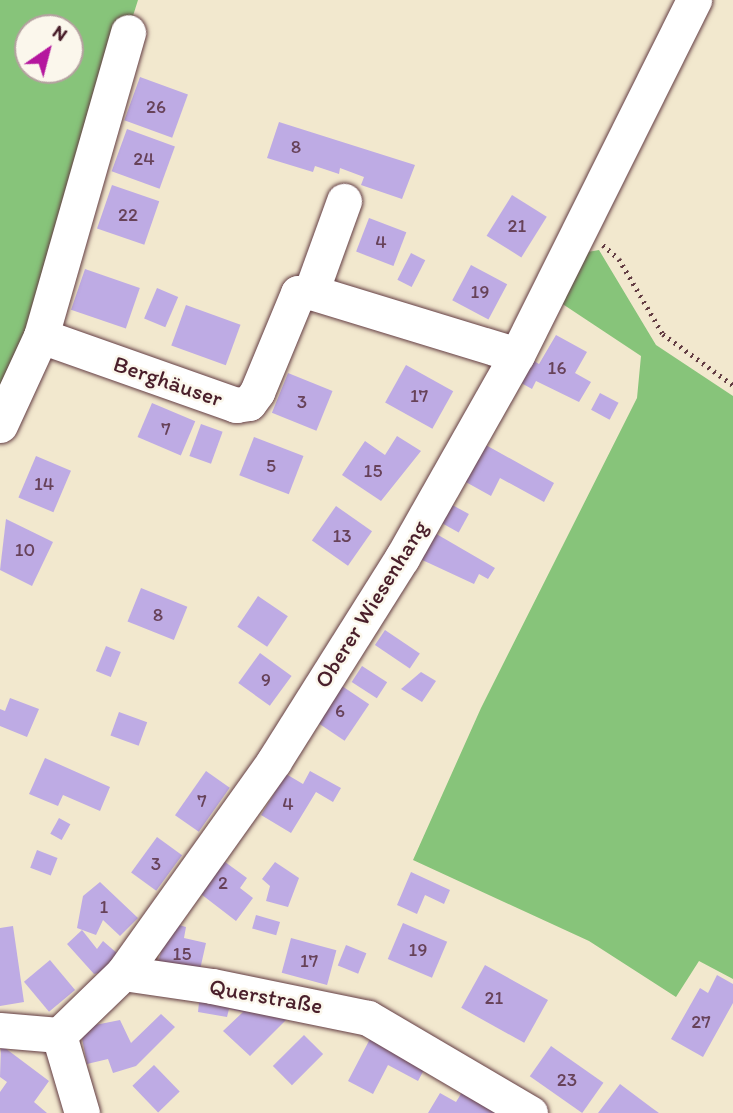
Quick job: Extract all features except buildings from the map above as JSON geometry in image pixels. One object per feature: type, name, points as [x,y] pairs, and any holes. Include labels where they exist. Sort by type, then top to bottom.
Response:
[{"type":"street","name":"Oberer Wiesenhang","points":[[122,973],[281,750],[402,558],[517,355],[694,0]]},
{"type":"street","points":[[3,419],[41,336],[128,32]]},
{"type":"street","points":[[344,201],[311,292],[517,355]]},
{"type":"street","name":"Berghäuser","points":[[41,336],[236,405],[249,403],[289,303],[311,292]]},
{"type":"street","points":[[0,1030],[59,1035],[122,973]]},
{"type":"street","name":"Querstraße","points":[[122,973],[312,1002],[368,1018],[530,1113]]},
{"type":"street","points":[[59,1035],[83,1112]]},
{"type":"path","points":[[582,226],[619,259],[663,334],[733,385]]},
{"type":"green space","points":[[0,0],[138,0],[67,225],[0,403]]},
{"type":"green space","points":[[599,250],[656,345],[733,396],[733,979],[699,961],[676,997],[589,941],[413,860],[481,708],[637,398],[641,356],[552,297],[582,253]]}]
